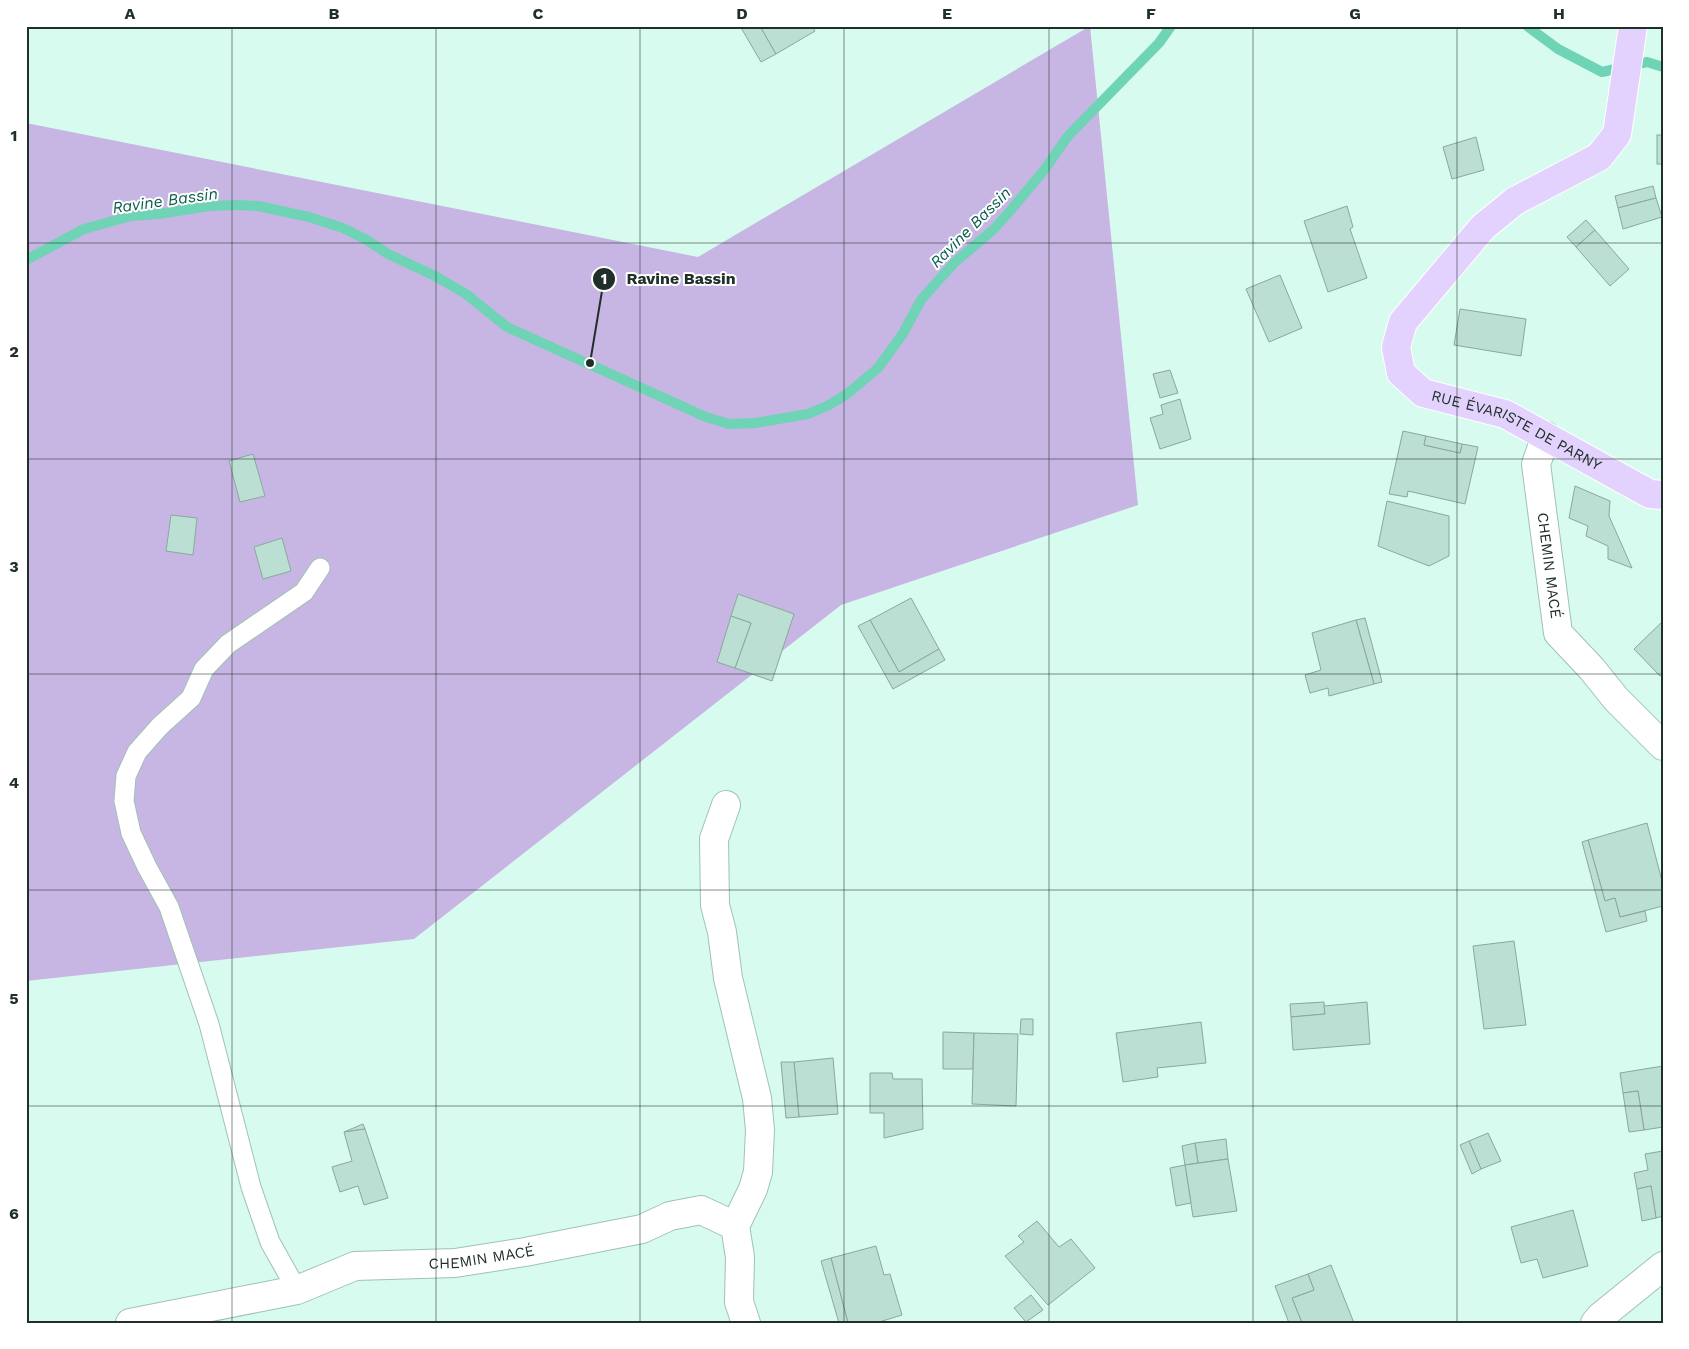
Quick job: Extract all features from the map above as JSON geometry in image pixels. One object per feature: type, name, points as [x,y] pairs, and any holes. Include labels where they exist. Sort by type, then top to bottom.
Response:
[{"type":"main road","name":"RUE ÉVARISTE DE PARNY","points":[[1633,26],[1617,134],[1599,158],[1516,201],[1483,227],[1403,322],[1396,347],[1401,374],[1424,393],[1505,414],[1650,494],[1663,495]]},
{"type":"street","name":"CHEMIN MACÉ","points":[[1546,436],[1536,464],[1558,633],[1592,669],[1616,699],[1663,746]]},
{"type":"street","points":[[726,805],[714,839],[715,905],[722,932],[728,978],[758,1098],[760,1130],[758,1172],[753,1189],[735,1226],[740,1257],[739,1302],[746,1323]]},
{"type":"street","name":"CHEMIN MACÉ","points":[[130,1323],[297,1290],[355,1266],[455,1263],[525,1252],[642,1229],[670,1216],[701,1210],[735,1226]]},
{"type":"street","points":[[1595,1323],[1663,1266]]},
{"type":"lane","points":[[297,1290],[270,1242],[251,1187],[209,1024],[169,907],[147,867],[132,833],[124,801],[126,776],[137,752],[160,726],[191,698],[204,669],[228,644],[304,592],[320,568]]},
{"type":"shaded area","points":[[1090,26],[1138,505],[841,605],[414,939],[26,981],[26,123],[698,257]]},
{"type":"building","points":[[740,26],[760,26],[776,54],[761,62]]},
{"type":"building","points":[[760,26],[812,26],[815,31],[776,54]]},
{"type":"building","points":[[1657,135],[1663,135],[1663,164],[1657,164]]},
{"type":"building","points":[[1476,137],[1484,170],[1452,179],[1443,147]]},
{"type":"building","points":[[1653,186],[1656,198],[1618,208],[1615,196]]},
{"type":"building","points":[[1656,198],[1662,217],[1623,229],[1618,208]]},
{"type":"building","points":[[1347,206],[1353,227],[1350,229],[1367,278],[1328,292],[1304,221]]},
{"type":"building","points":[[1586,220],[1595,230],[1576,247],[1567,237]]},
{"type":"building","points":[[1595,230],[1629,269],[1610,286],[1576,247]]},
{"type":"building","points":[[1280,275],[1302,328],[1269,342],[1246,289]]},
{"type":"building","points":[[1460,309],[1526,319],[1521,356],[1454,345]]},
{"type":"building","points":[[1170,370],[1178,393],[1160,398],[1153,374]]},
{"type":"building","points":[[1180,399],[1191,439],[1160,449],[1150,418],[1163,414],[1161,405]]},
{"type":"building","points":[[1403,431],[1426,436],[1424,445],[1460,453],[1462,444],[1478,447],[1465,504],[1408,491],[1407,497],[1389,494]]},
{"type":"building","points":[[1426,436],[1462,444],[1460,453],[1424,445]]},
{"type":"building","points":[[253,454],[265,496],[240,502],[229,461]]},
{"type":"building","points":[[1575,486],[1610,501],[1609,516],[1632,568],[1608,559],[1608,546],[1586,536],[1588,526],[1569,518]]},
{"type":"building","points":[[1387,501],[1449,516],[1449,556],[1429,566],[1378,546]]},
{"type":"building","points":[[171,515],[197,518],[193,555],[166,551]]},
{"type":"building","points":[[282,538],[291,571],[263,579],[254,547]]},
{"type":"building","points":[[738,594],[794,614],[772,681],[735,668],[751,623],[731,616]]},
{"type":"building","points":[[911,598],[939,649],[899,672],[870,620]]},
{"type":"building","points":[[731,616],[751,623],[735,668],[717,662]]},
{"type":"building","points":[[1365,618],[1382,682],[1374,684],[1356,620]]},
{"type":"building","points":[[870,620],[899,672],[939,649],[945,660],[893,689],[858,626]]},
{"type":"building","points":[[1356,620],[1374,684],[1329,696],[1328,688],[1310,693],[1305,675],[1321,670],[1312,633]]},
{"type":"building","points":[[1663,621],[1663,673],[1660,676],[1634,649]]},
{"type":"building","points":[[1647,823],[1663,885],[1663,906],[1620,917],[1615,898],[1605,901],[1588,840]]},
{"type":"building","points":[[1588,840],[1605,901],[1615,898],[1620,917],[1645,911],[1647,921],[1606,932],[1582,842]]},
{"type":"building","points":[[1514,941],[1526,1025],[1484,1029],[1473,946]]},
{"type":"building","points":[[1324,1002],[1325,1014],[1291,1017],[1290,1004]]},
{"type":"building","points":[[1367,1002],[1370,1044],[1293,1050],[1291,1017],[1325,1014],[1324,1006]]},
{"type":"building","points":[[1021,1019],[1033,1019],[1033,1035],[1020,1034]]},
{"type":"building","points":[[1201,1022],[1206,1063],[1157,1068],[1158,1077],[1123,1082],[1116,1033]]},
{"type":"building","points":[[943,1032],[974,1033],[973,1069],[943,1069]]},
{"type":"building","points":[[974,1033],[1018,1034],[1016,1106],[972,1104]]},
{"type":"building","points":[[833,1058],[838,1114],[799,1117],[794,1062]]},
{"type":"building","points":[[781,1062],[794,1062],[799,1117],[786,1118]]},
{"type":"building","points":[[1663,1066],[1663,1127],[1644,1130],[1638,1091],[1623,1093],[1620,1073]]},
{"type":"building","points":[[870,1073],[892,1073],[893,1079],[922,1079],[923,1129],[884,1138],[884,1113],[870,1113]]},
{"type":"building","points":[[1638,1091],[1644,1130],[1629,1132],[1623,1093]]},
{"type":"building","points":[[363,1124],[365,1129],[344,1132]]},
{"type":"building","points":[[365,1129],[388,1198],[364,1205],[358,1186],[340,1192],[332,1167],[352,1161],[344,1132]]},
{"type":"building","points":[[1488,1133],[1501,1161],[1481,1169],[1469,1141]]},
{"type":"building","points":[[1226,1139],[1228,1159],[1198,1163],[1195,1143]]},
{"type":"building","points":[[1469,1141],[1481,1169],[1472,1174],[1460,1145]]},
{"type":"building","points":[[1195,1143],[1198,1163],[1185,1165],[1182,1146]]},
{"type":"building","points":[[1663,1151],[1663,1216],[1656,1218],[1651,1186],[1637,1189],[1634,1173],[1648,1170],[1645,1154]]},
{"type":"building","points":[[1228,1159],[1237,1211],[1193,1217],[1185,1165]]},
{"type":"building","points":[[1185,1165],[1191,1203],[1176,1206],[1170,1168]]},
{"type":"building","points":[[1651,1186],[1656,1218],[1642,1221],[1637,1189]]},
{"type":"building","points":[[1573,1210],[1588,1266],[1543,1278],[1537,1259],[1521,1263],[1511,1227]]},
{"type":"building","points":[[1037,1221],[1059,1247],[1071,1239],[1095,1268],[1048,1305],[1005,1256],[1024,1242],[1018,1236]]},
{"type":"building","points":[[876,1246],[884,1275],[890,1274],[902,1315],[876,1323],[848,1323],[831,1258]]},
{"type":"building","points":[[831,1258],[848,1323],[839,1323],[821,1261]]},
{"type":"building","points":[[1331,1265],[1354,1323],[1302,1323],[1292,1298],[1314,1290],[1308,1274]]},
{"type":"building","points":[[1308,1274],[1314,1290],[1292,1298],[1302,1323],[1289,1323],[1275,1286]]},
{"type":"building","points":[[1031,1295],[1043,1310],[1026,1322],[1014,1308]]},
{"type":"waterway","name":"Ravine Bassin","points":[[26,260],[84,229],[131,216],[159,214],[209,206],[258,206],[309,217],[343,228],[367,240],[388,254],[435,276],[466,294],[507,327],[706,417],[729,424],[755,423],[808,414],[827,406],[847,394],[878,368],[902,335],[921,300],[954,263],[994,229],[1045,169],[1068,136],[1159,43],[1171,26]]},
{"type":"waterway","name":"Ravine Bassin","points":[[1527,26],[1558,49],[1602,72],[1647,62],[1663,67]]},
{"type":"place","name":"Ravine Bassin","points":[[590,363]]}]
